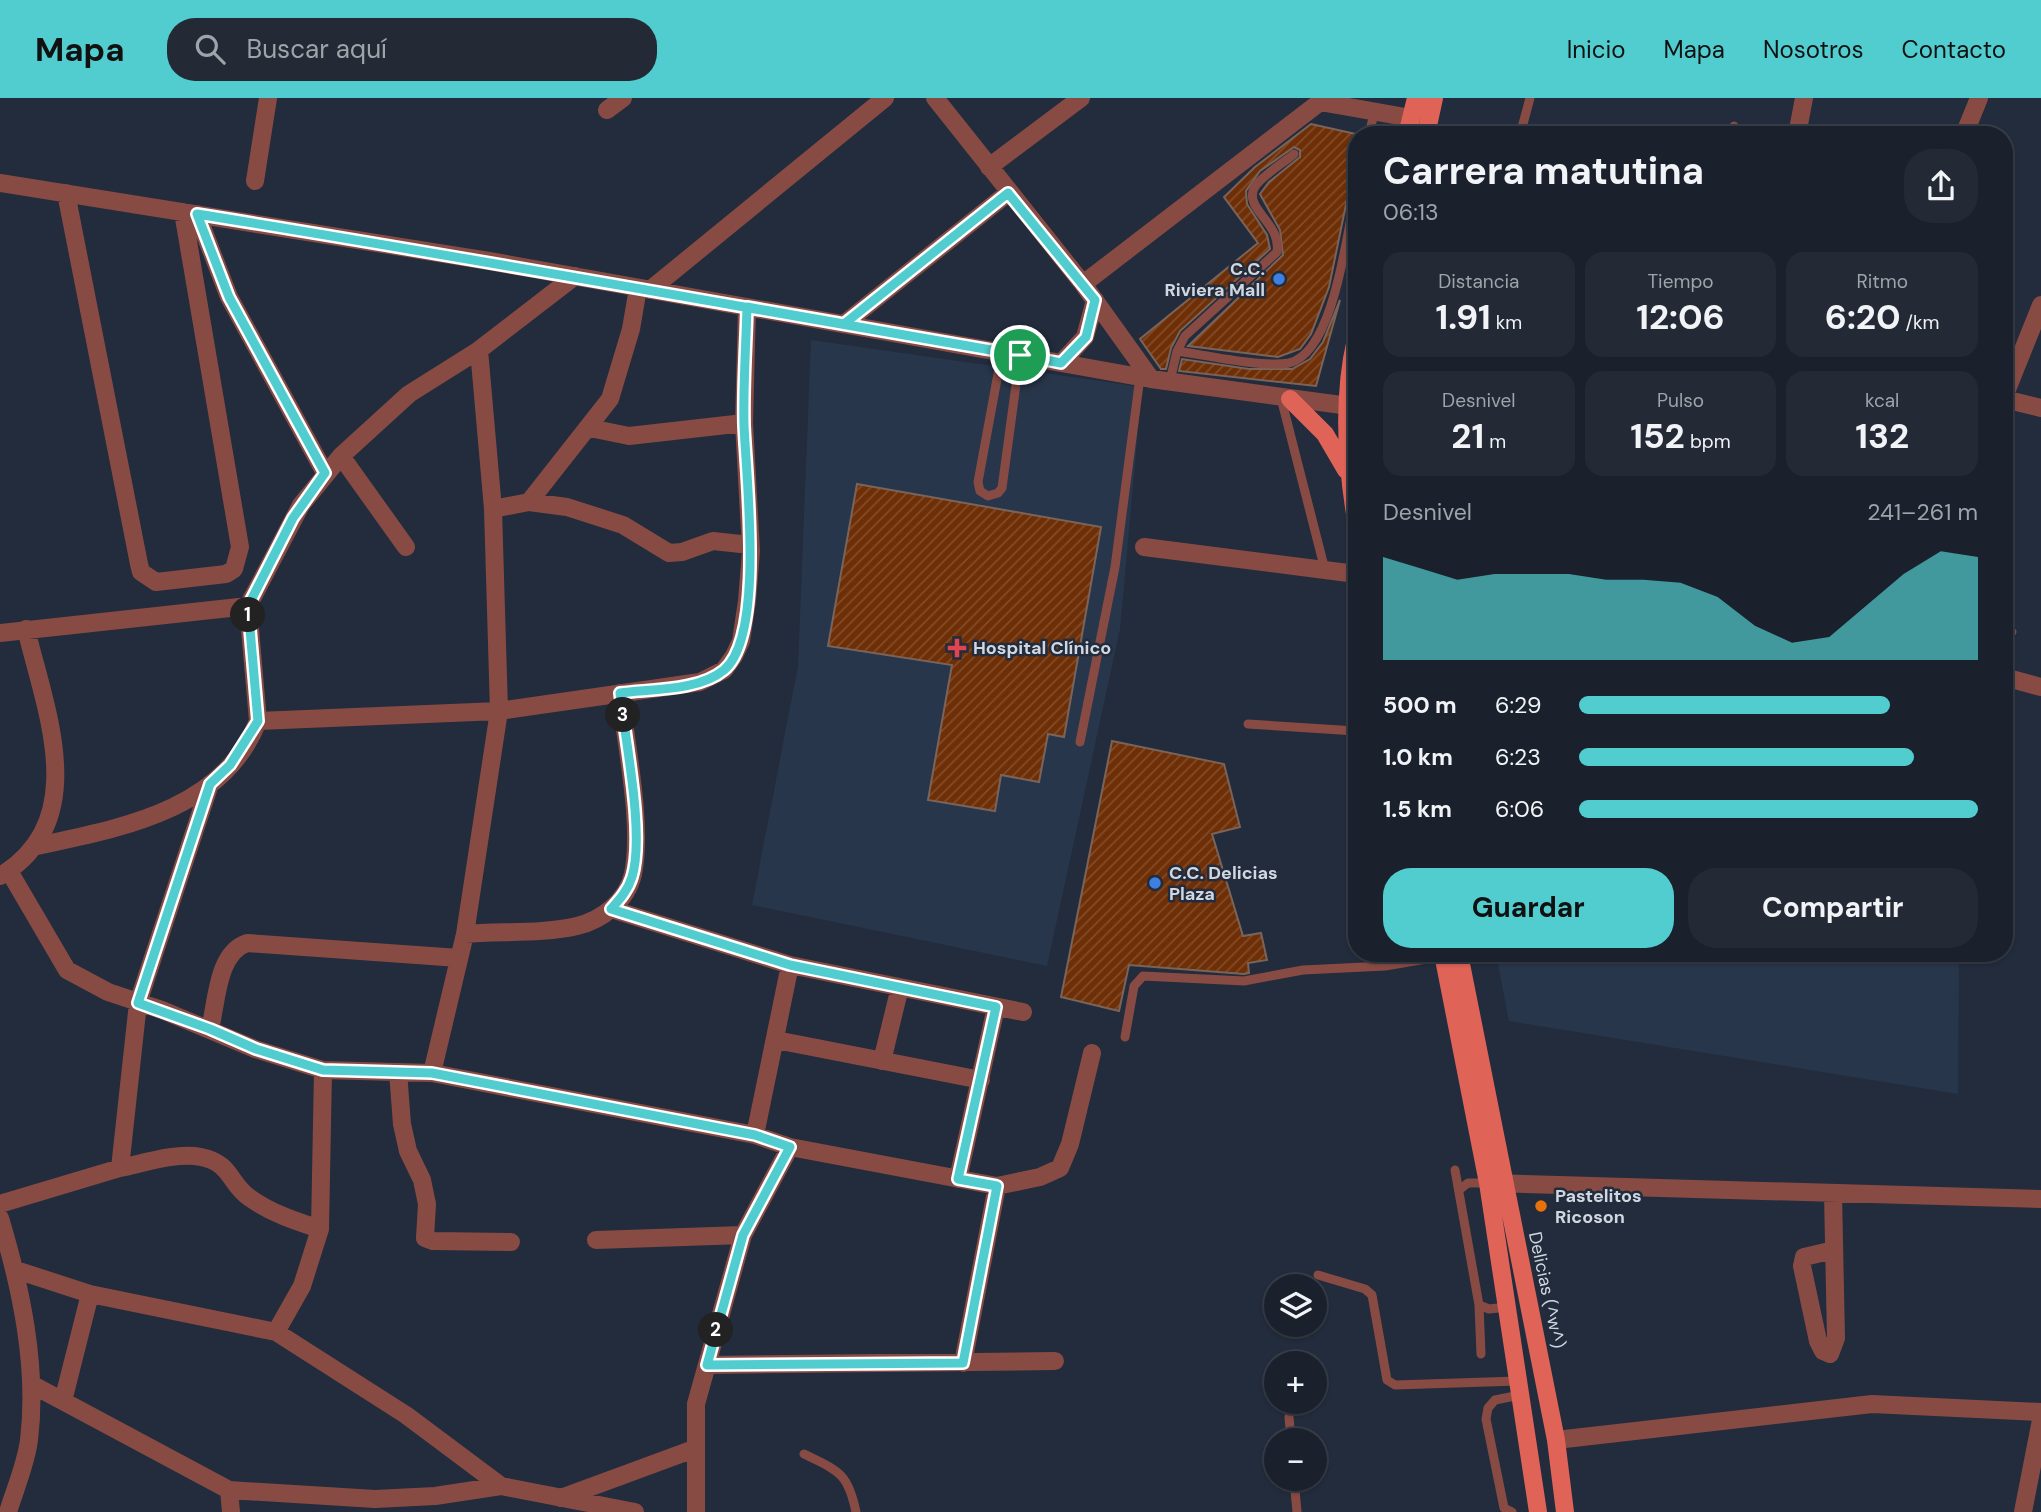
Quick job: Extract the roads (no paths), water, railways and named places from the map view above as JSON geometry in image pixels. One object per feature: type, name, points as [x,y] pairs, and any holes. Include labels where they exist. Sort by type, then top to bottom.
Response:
[{"type":"main road","points":[[1409,126],[1416,98]]},
{"type":"main road","points":[[1428,126],[1434,98]]},
{"type":"main road","points":[[1285,398],[1325,434],[1348,473]]},
{"type":"main road","name":"Delicias (^w^)","points":[[1450,962],[1496,1183],[1556,1440],[1565,1512]]},
{"type":"main road","name":"Delicias (^w^)","points":[[1496,1183],[1507,1307],[1538,1512]]},
{"type":"street","points":[[256,181],[268,98]]},
{"type":"street","points":[[607,110],[623,98]]},
{"type":"street","points":[[529,502],[604,409],[615,386],[644,289],[886,98]]},
{"type":"street","points":[[936,98],[1008,193],[1095,300],[1145,378]]},
{"type":"street","points":[[989,167],[1081,98]]},
{"type":"street","points":[[1799,126],[1804,98]]},
{"type":"street","points":[[1968,126],[1979,98]]},
{"type":"street","points":[[1083,284],[1320,100],[1375,109],[1407,126]]},
{"type":"street","points":[[0,183],[575,276],[1145,378],[1348,406]]},
{"type":"street","points":[[66,193],[139,564],[141,572],[156,582],[226,574],[234,569],[240,547],[190,213]]},
{"type":"street","points":[[844,324],[1008,193]]},
{"type":"street","points":[[190,213],[229,297],[325,473]]},
{"type":"street","points":[[575,276],[479,350],[409,394],[325,473],[293,518],[248,606],[258,721],[230,765],[210,784],[160,814],[139,822],[37,846],[4,874],[67,970],[108,992],[210,1029],[256,1049],[323,1070],[432,1073],[755,1135],[790,1147],[997,1186],[1040,1177],[1060,1168],[1070,1144],[1092,1053]]},
{"type":"street","points":[[1061,363],[1086,337],[1095,300]]},
{"type":"street","points":[[2013,375],[2041,305]]},
{"type":"street","points":[[258,721],[499,711],[700,682],[724,670],[741,641],[750,545],[744,423],[747,307]]},
{"type":"street","points":[[432,1073],[465,934],[499,711],[494,509],[479,350]]},
{"type":"street","points":[[2013,400],[2041,408]]},
{"type":"street","points":[[590,428],[629,436],[744,423]]},
{"type":"street","points":[[341,456],[406,547]]},
{"type":"street","points":[[494,509],[529,502],[599,515],[623,525],[669,553],[682,552],[713,541],[750,545]]},
{"type":"street","points":[[1144,547],[1348,573]]},
{"type":"street","points":[[0,633],[248,606]]},
{"type":"street","points":[[26,629],[56,755],[54,802],[37,846]]},
{"type":"street","points":[[2013,679],[2041,687]]},
{"type":"street","points":[[465,934],[576,926],[611,909],[625,893],[632,875],[636,843],[620,693]]},
{"type":"street","points":[[120,1168],[138,1003],[210,784]]},
{"type":"street","points":[[611,909],[790,965],[1023,1012]]},
{"type":"street","points":[[210,1029],[225,963],[236,946],[247,943],[460,958]]},
{"type":"street","points":[[755,1135],[790,965]]},
{"type":"street","points":[[882,1060],[900,987]]},
{"type":"street","points":[[958,1179],[996,1007]]},
{"type":"street","points":[[776,1040],[981,1080]]},
{"type":"street","points":[[276,1332],[302,1286],[320,1229],[323,1070]]},
{"type":"street","points":[[398,1072],[401,1124],[408,1152],[422,1180],[427,1204],[425,1238],[433,1241],[511,1242]]},
{"type":"street","points":[[696,1512],[696,1404],[743,1235],[790,1147]]},
{"type":"street","points":[[0,1203],[120,1168],[198,1156],[226,1167],[247,1197],[282,1217],[320,1229]]},
{"type":"street","points":[[1496,1183],[2041,1199]]},
{"type":"street","points":[[963,1363],[997,1186]]},
{"type":"street","points":[[1833,1194],[1836,1338],[1830,1354],[1823,1351],[1818,1341],[1802,1266],[1804,1258],[1809,1255],[1834,1250]]},
{"type":"street","points":[[0,1218],[16,1270],[31,1384],[29,1442],[8,1512]]},
{"type":"street","points":[[596,1240],[743,1235]]},
{"type":"street","points":[[16,1270],[90,1294],[276,1332],[406,1415],[501,1486]]},
{"type":"street","points":[[63,1401],[90,1294]]},
{"type":"street","points":[[707,1365],[1055,1361]]},
{"type":"street","points":[[31,1384],[229,1490],[374,1499],[435,1496],[501,1486],[635,1512]]},
{"type":"street","points":[[1556,1440],[1872,1404],[2041,1412]]},
{"type":"street","points":[[2023,1512],[2041,1420]]},
{"type":"street","points":[[561,1498],[694,1449]]},
{"type":"street","points":[[229,1490],[231,1512]]},
{"type":"lane","points":[[1522,126],[1530,98]]},
{"type":"lane","points":[[1371,126],[1375,109]]},
{"type":"lane","points":[[1170,382],[1177,351],[1185,337],[1276,252],[1275,231],[1253,204],[1252,197],[1259,183],[1294,154]]},
{"type":"lane","points":[[1177,351],[1277,364],[1301,358],[1312,349],[1328,319],[1348,228]]},
{"type":"lane","points":[[1011,354],[1002,488],[999,493],[988,496],[979,491],[978,482],[1011,354]]},
{"type":"lane","points":[[1080,742],[1115,567],[1145,378]]},
{"type":"lane","points":[[1285,398],[1325,570]]},
{"type":"lane","points":[[1248,724],[1348,730]]},
{"type":"lane","points":[[1125,1037],[1134,986],[1143,976],[1244,981],[1303,970],[1385,966],[1408,962]]},
{"type":"lane","points":[[1455,1170],[1479,1305],[1481,1354]]},
{"type":"lane","points":[[1459,1190],[1468,1183],[1496,1183]]},
{"type":"lane","points":[[1327,1278],[1365,1289],[1372,1295],[1387,1380],[1395,1385],[1519,1388]]},
{"type":"lane","points":[[1479,1305],[1489,1308],[1507,1307]]},
{"type":"lane","points":[[1512,1512],[1504,1508],[1499,1495],[1486,1419],[1488,1408],[1495,1400],[1519,1388]]},
{"type":"lane","points":[[1289,1417],[1290,1428]]},
{"type":"lane","points":[[804,1454],[832,1467],[850,1484],[856,1512]]},
{"type":"lane","points":[[1295,1491],[1297,1512]]},
{"type":"place","name":"C.C. Riviera Mall","points":[[1279,279]]},
{"type":"place","name":"Hospital Clínico","points":[[957,648]]},
{"type":"place","name":"C.C. Delicias Plaza","points":[[1155,883]]},
{"type":"place","name":"Pastelitos Ricoson","points":[[1541,1206]]}]
